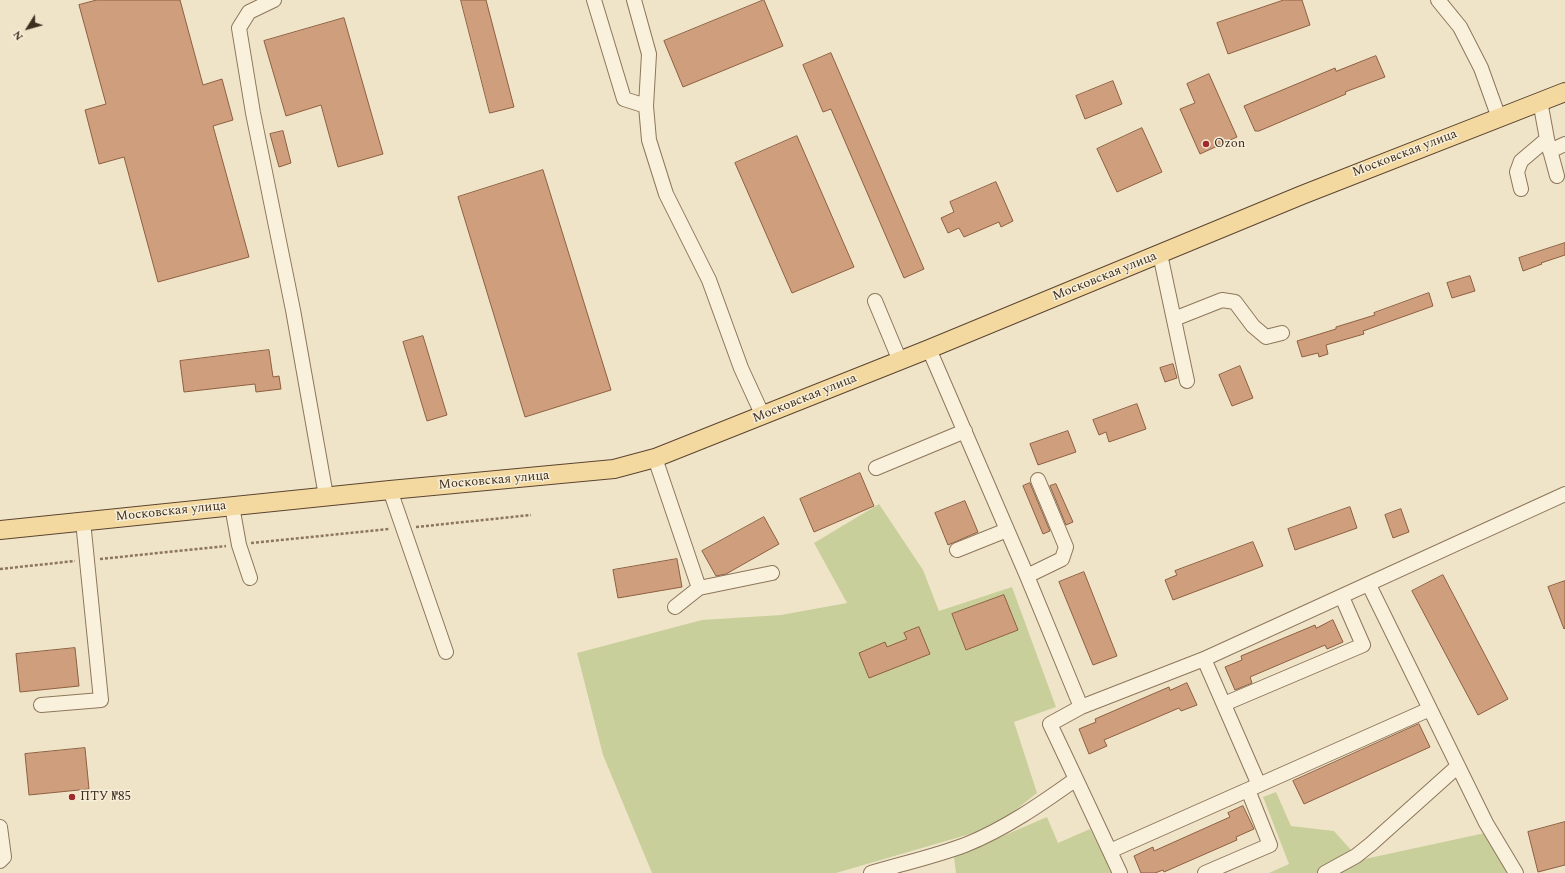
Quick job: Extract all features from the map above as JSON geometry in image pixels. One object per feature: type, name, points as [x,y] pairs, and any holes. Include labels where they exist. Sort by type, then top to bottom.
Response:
[{"type":"main road","name":"Московская улица","points":[[0,530],[326,496],[614,469],[655,458],[930,349],[1302,195],[1565,92]]},
{"type":"street","points":[[274,0],[249,12],[239,28],[253,113],[293,310],[326,496]]},
{"type":"street","points":[[594,0],[624,99],[646,106]]},
{"type":"street","points":[[634,0],[649,54],[646,106],[649,140],[666,194],[709,280],[741,368],[763,416]]},
{"type":"street","points":[[1438,0],[1460,27],[1478,61],[1499,118]]},
{"type":"street","points":[[1540,101],[1557,176]]},
{"type":"street","points":[[1521,189],[1517,172],[1521,161],[1549,145],[1565,144]]},
{"type":"street","points":[[1160,254],[1187,381]]},
{"type":"street","points":[[1174,319],[1222,300],[1235,302],[1253,326],[1266,336],[1282,333]]},
{"type":"street","points":[[875,301],[900,361]]},
{"type":"street","points":[[930,349],[1027,576],[1081,708]]},
{"type":"street","points":[[876,468],[965,431]]},
{"type":"street","points":[[655,458],[699,588]]},
{"type":"street","points":[[1027,576],[1062,559],[1066,547],[1038,480]]},
{"type":"street","points":[[390,490],[446,652]]},
{"type":"street","points":[[1120,873],[1050,724],[1081,708],[1204,659],[1369,585],[1565,494]]},
{"type":"street","points":[[232,506],[239,545],[250,578]]},
{"type":"street","points":[[41,705],[101,700],[83,522]]},
{"type":"street","points":[[957,550],[1007,530]]},
{"type":"street","points":[[675,607],[699,588],[772,573]]},
{"type":"street","points":[[1369,585],[1486,823],[1516,873]]},
{"type":"street","points":[[1224,704],[1363,645],[1342,597]]},
{"type":"street","points":[[1204,659],[1224,704],[1254,788],[1270,845],[1205,873]]},
{"type":"street","points":[[1110,852],[1430,709]]},
{"type":"street","points":[[1325,873],[1356,856],[1372,844],[1458,766]]},
{"type":"street","points":[[871,873],[971,842],[1011,822],[1076,779]]},
{"type":"street","points":[[0,827],[4,858],[0,861]]},
{"type":"path","points":[[0,569],[531,515]]},
{"type":"green space","points":[[879,504],[923,570],[939,611],[1012,587],[1056,707],[1014,722],[1037,793],[994,827],[836,873],[652,873],[603,755],[577,653],[702,620],[781,615],[847,603],[814,543]]},
{"type":"green space","points":[[1276,792],[1291,826],[1334,831],[1360,860],[1485,833],[1510,873],[1269,873],[1289,864],[1263,797]]},
{"type":"green space","points":[[1047,817],[1058,843],[1090,829],[1113,873],[956,873],[954,857]]},
{"type":"building","points":[[97,0],[180,0],[203,85],[222,79],[233,120],[213,126],[249,257],[158,282],[124,157],[99,164],[85,110],[106,104],[79,5]]},
{"type":"building","points":[[461,0],[486,0],[514,107],[490,113]]},
{"type":"building","points":[[764,0],[783,46],[683,87],[664,41]]},
{"type":"building","points":[[1284,0],[1302,0],[1310,25],[1228,54],[1217,23]]},
{"type":"building","points":[[344,18],[383,154],[338,167],[321,105],[286,116],[264,41]]},
{"type":"building","points":[[831,53],[924,269],[904,278],[831,109],[823,112],[803,65]]},
{"type":"building","points":[[1376,56],[1385,77],[1345,92],[1346,94],[1259,131],[1255,131],[1244,106],[1335,68],[1336,71]]},
{"type":"building","points":[[1209,74],[1237,137],[1200,154],[1180,109],[1195,103],[1187,84]]},
{"type":"building","points":[[1113,81],[1122,104],[1085,119],[1076,96]]},
{"type":"building","points":[[1142,128],[1162,172],[1117,192],[1097,149]]},
{"type":"building","points":[[283,131],[291,163],[279,167],[270,134]]},
{"type":"building","points":[[797,136],[854,267],[792,293],[735,163]]},
{"type":"building","points":[[543,170],[611,390],[525,417],[458,197]]},
{"type":"building","points":[[996,182],[1013,221],[1001,227],[999,222],[964,237],[959,228],[948,233],[941,218],[954,212],[950,202]]},
{"type":"building","points":[[1565,243],[1565,255],[1523,271],[1519,258]]},
{"type":"building","points":[[1470,276],[1475,291],[1452,298],[1447,283]]},
{"type":"building","points":[[1429,293],[1433,306],[1363,331],[1364,334],[1326,345],[1328,354],[1319,357],[1318,353],[1302,357],[1297,341],[1375,315],[1374,313]]},
{"type":"building","points":[[423,336],[447,415],[427,421],[403,342]]},
{"type":"building","points":[[269,350],[273,377],[279,376],[281,389],[256,392],[255,384],[184,392],[180,361]]},
{"type":"building","points":[[1173,364],[1177,378],[1165,382],[1160,368]]},
{"type":"building","points":[[1240,366],[1253,398],[1232,406],[1219,375]]},
{"type":"building","points":[[1137,404],[1146,429],[1109,442],[1106,432],[1099,435],[1093,420]]},
{"type":"building","points":[[1068,431],[1076,452],[1038,465],[1030,444]]},
{"type":"building","points":[[860,473],[874,506],[814,532],[800,499]]},
{"type":"building","points":[[1030,483],[1050,531],[1043,534],[1023,486]]},
{"type":"building","points":[[1056,484],[1073,522],[1066,525],[1050,486]]},
{"type":"building","points":[[965,501],[978,532],[948,545],[935,513]]},
{"type":"building","points":[[1350,507],[1357,528],[1295,550],[1288,529]]},
{"type":"building","points":[[1401,509],[1409,532],[1393,538],[1385,515]]},
{"type":"building","points":[[764,517],[779,544],[726,574],[716,576],[702,551]]},
{"type":"building","points":[[1253,542],[1263,566],[1173,600],[1165,580],[1177,575],[1175,571]]},
{"type":"building","points":[[677,559],[682,587],[618,598],[613,570]]},
{"type":"building","points":[[1084,572],[1117,656],[1093,665],[1059,582]]},
{"type":"building","points":[[1443,575],[1508,699],[1478,715],[1412,591]]},
{"type":"building","points":[[1565,581],[1565,628],[1564,629],[1548,587]]},
{"type":"building","points":[[1004,595],[1018,630],[966,650],[952,614]]},
{"type":"building","points":[[1333,620],[1343,642],[1327,649],[1325,645],[1250,677],[1252,683],[1235,690],[1225,667],[1242,660],[1241,656],[1315,625],[1316,628]]},
{"type":"building","points":[[919,627],[930,654],[869,678],[859,653],[885,642],[887,647],[907,639],[904,633]]},
{"type":"building","points":[[75,648],[79,686],[20,692],[16,654]]},
{"type":"building","points":[[1187,683],[1197,705],[1181,711],[1179,708],[1104,740],[1107,746],[1089,754],[1079,729],[1096,722],[1095,719],[1169,687],[1170,690]]},
{"type":"building","points":[[1419,724],[1430,747],[1304,804],[1293,781]]},
{"type":"building","points":[[85,748],[89,789],[29,795],[25,754]]},
{"type":"building","points":[[1243,806],[1254,829],[1236,837],[1237,840],[1164,872],[1163,870],[1155,873],[1141,873],[1134,856],[1153,847],[1154,851],[1230,817],[1228,813]]},
{"type":"building","points":[[1565,822],[1565,865],[1538,872],[1528,832]]},
{"type":"place","name":"Ozon","points":[[1206,144]]},
{"type":"place","name":"ПТУ №85","points":[[72,797]]}]
